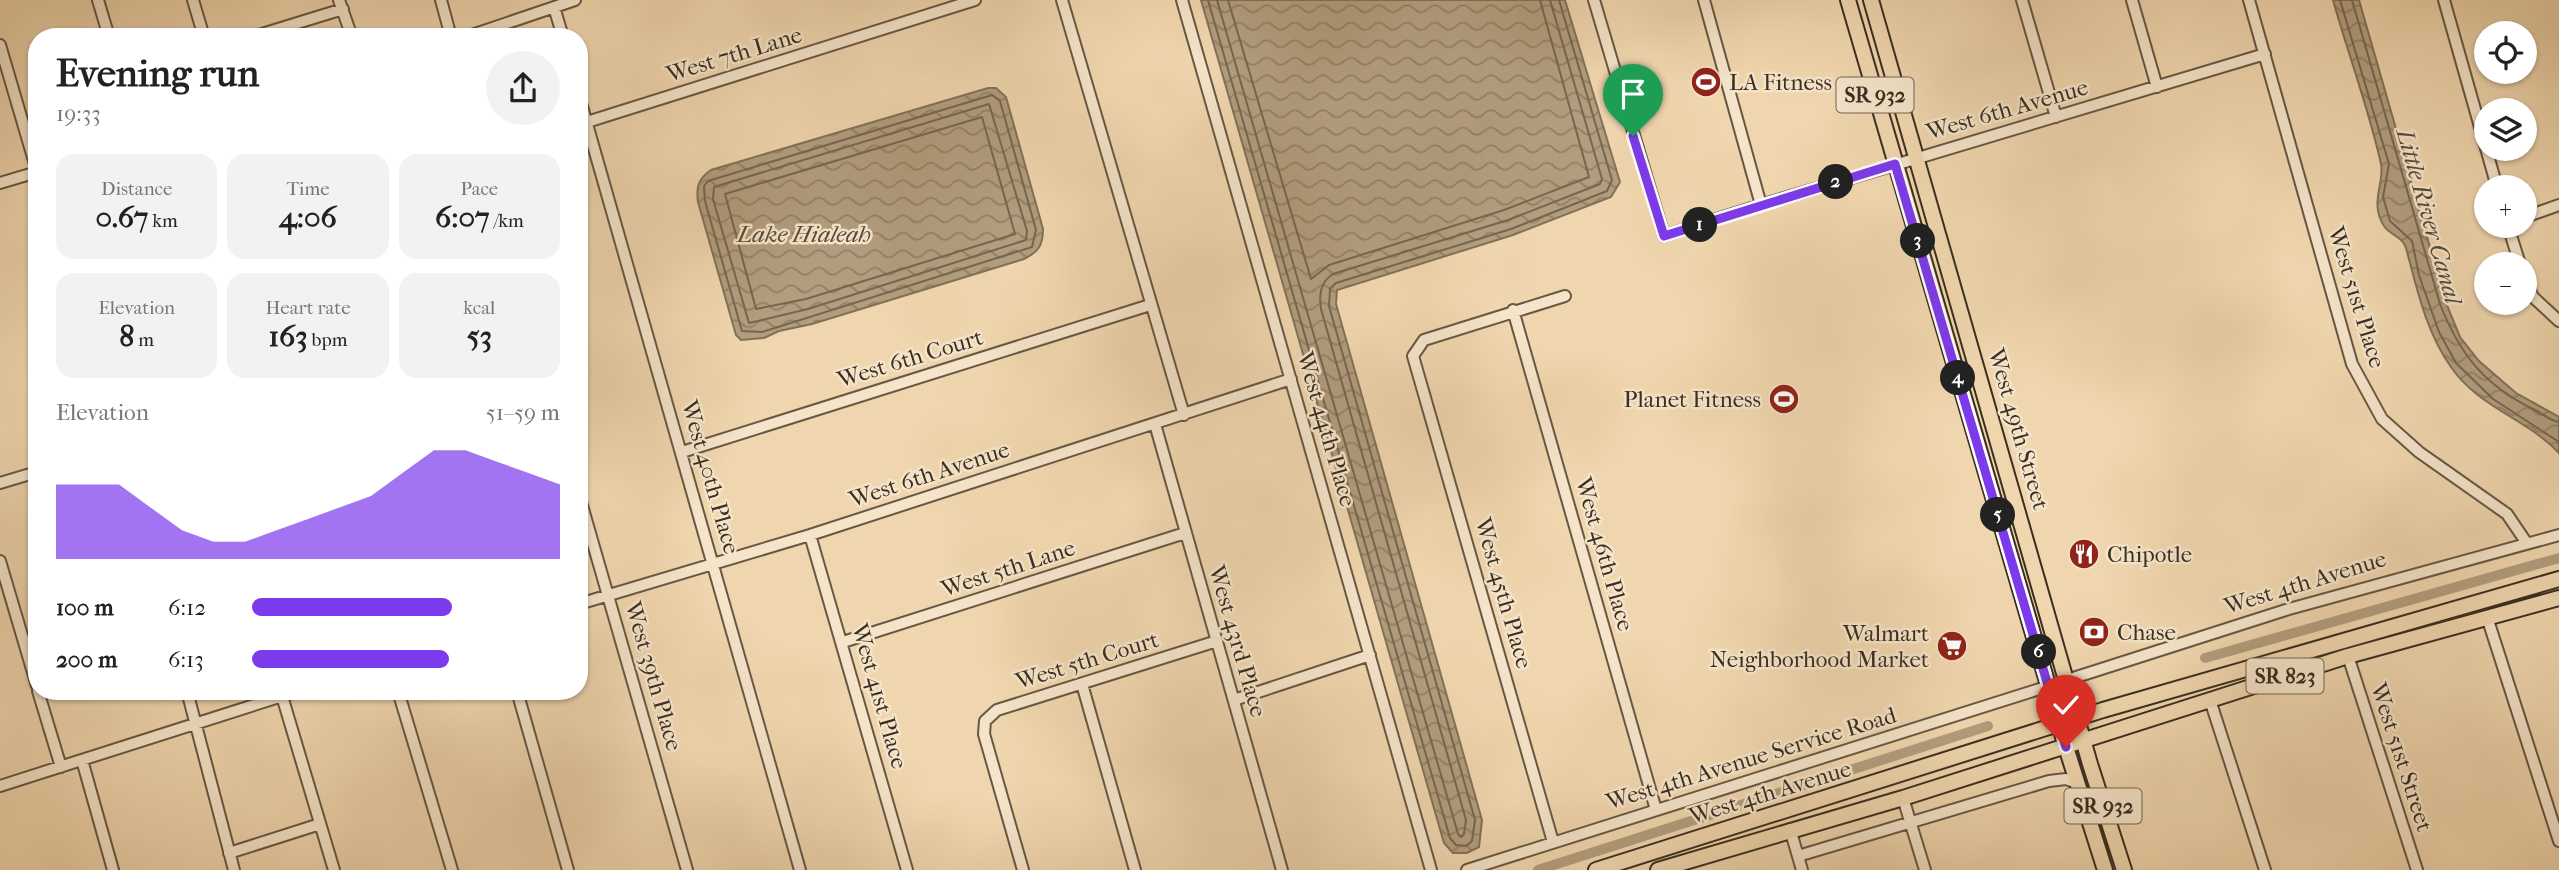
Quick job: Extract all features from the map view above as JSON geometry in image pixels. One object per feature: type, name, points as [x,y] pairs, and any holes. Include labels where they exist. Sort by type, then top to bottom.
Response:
[{"type":"main road","name":"West 49th Street","points":[[1848,0],[2059,724],[2105,870]]},
{"type":"main road","name":"West 49th Street","points":[[1871,0],[2084,741],[2124,870]]},
{"type":"main road","name":"SR 823","points":[[2078,718],[2204,684],[2426,615],[2559,579]]},
{"type":"main road","name":"SR 823","points":[[2084,741],[2347,656],[2559,598]]},
{"type":"main road","points":[[2347,656],[2363,641],[2411,626],[2426,615]]},
{"type":"main road","name":"West 4th Avenue","points":[[1596,870],[2078,718]]},
{"type":"main road","name":"West 4th Avenue","points":[[1656,870],[1903,798],[2084,741]]},
{"type":"main road","points":[[1790,829],[1797,812],[1807,803]]},
{"type":"main road","points":[[1656,870],[1659,856],[1670,847]]},
{"type":"street","points":[[98,0],[106,28]]},
{"type":"street","points":[[193,0],[201,28]]},
{"type":"street","points":[[441,0],[449,28]]},
{"type":"street","points":[[492,28],[575,0]]},
{"type":"street","name":"West 7th Lane","points":[[588,122],[975,0]]},
{"type":"street","points":[[1062,0],[1184,415]]},
{"type":"street","name":"West 44th Place","points":[[1182,0],[1431,870]]},
{"type":"street","name":"West 6th Avenue","points":[[1594,0],[1664,236],[2265,54]]},
{"type":"street","points":[[1704,0],[1761,205]]},
{"type":"street","points":[[2022,0],[2056,117]]},
{"type":"street","points":[[2132,0],[2157,87]]},
{"type":"street","name":"West 51st Place","points":[[2249,0],[2352,364],[2382,419],[2419,452],[2507,514],[2526,542]]},
{"type":"street","points":[[2444,0],[2494,175]]},
{"type":"street","points":[[276,28],[341,4],[349,28]]},
{"type":"street","points":[[554,6],[560,28]]},
{"type":"street","points":[[0,45],[28,141]]},
{"type":"street","name":"West 40th Place","points":[[588,125],[800,870]]},
{"type":"street","points":[[0,183],[28,175]]},
{"type":"street","points":[[2537,212],[2559,205]]},
{"type":"street","points":[[1513,310],[1565,296]]},
{"type":"street","points":[[2537,300],[2559,321]]},
{"type":"street","name":"West 6th Court","points":[[682,452],[1150,305]]},
{"type":"street","name":"West 45th Place","points":[[1513,310],[1424,341],[1413,356],[1553,842]]},
{"type":"street","name":"West 46th Place","points":[[1513,310],[1656,810]]},
{"type":"street","name":"West 6th Avenue","points":[[588,601],[810,535],[1290,379]]},
{"type":"street","name":"West 43rd Place","points":[[1155,424],[1282,870]]},
{"type":"street","points":[[0,484],[28,475]]},
{"type":"street","name":"West 39th Place","points":[[588,525],[687,870]]},
{"type":"street","name":"West 5th Lane","points":[[843,642],[1185,533]]},
{"type":"street","name":"West 41st Place","points":[[810,535],[907,870]]},
{"type":"street","name":"West 4th Avenue","points":[[2067,680],[2289,609],[2559,535]]},
{"type":"street","points":[[0,561],[28,656]]},
{"type":"street","points":[[2487,617],[2559,841]]},
{"type":"street","name":"West 5th Court","points":[[1023,870],[984,734],[985,721],[997,710],[1217,641]]},
{"type":"street","points":[[1234,700],[1370,655]]},
{"type":"street","name":"West 51st Street","points":[[2347,656],[2417,870]]},
{"type":"street","points":[[1082,684],[1135,870]]},
{"type":"street","name":"West 4th Avenue Service Road","points":[[1467,870],[2049,686]]},
{"type":"street","points":[[41,700],[61,767]]},
{"type":"street","points":[[189,700],[234,870]]},
{"type":"street","points":[[0,786],[270,700]]},
{"type":"street","points":[[283,700],[334,870]]},
{"type":"street","points":[[401,700],[452,870]]},
{"type":"street","points":[[520,700],[568,870]]},
{"type":"street","points":[[2210,700],[2265,870]]},
{"type":"street","points":[[82,760],[113,870]]},
{"type":"street","points":[[1798,856],[2049,781],[2066,779],[2077,783]]},
{"type":"street","points":[[1903,798],[1925,870]]},
{"type":"street","points":[[229,853],[320,824]]},
{"type":"street","points":[[1790,829],[1802,870]]},
{"type":"water","points":[[1201,0],[1565,0],[1620,182],[1611,197],[1513,235],[1337,290],[1336,304],[1482,820],[1479,847],[1467,853],[1453,853],[1444,843]]},
{"type":"water","points":[[2333,0],[2359,0],[2446,303],[2460,337],[2479,361],[2516,393],[2559,417],[2559,453],[2532,431],[2475,393],[2462,381],[2442,354],[2423,310],[2404,244],[2384,226],[2380,217],[2378,201],[2381,164]]},
{"type":"water","name":"Lake Hialeah","points":[[988,88],[996,88],[1006,97],[1043,229],[1041,244],[1033,254],[812,324],[779,331],[764,338],[741,340],[736,335],[698,202],[698,188],[703,177],[711,170]]},
{"type":"waterway","points":[[2205,658],[2559,558]]},
{"type":"waterway","points":[[1538,870],[1988,726]]},
{"type":"place","name":"LA Fitness","points":[[1706,82]]},
{"type":"place","name":"Planet Fitness","points":[[1784,399]]},
{"type":"place","name":"Chipotle","points":[[2084,554]]},
{"type":"place","name":"Chase","points":[[2094,632]]},
{"type":"place","name":"Walmart Neighborhood Market","points":[[1952,646]]},
{"type":"route","points":[[1633,136],[1664,236],[1895,164],[2066,747]]},
{"type":"water label","name":"Little River Canal","points":[[2429,216]]}]
